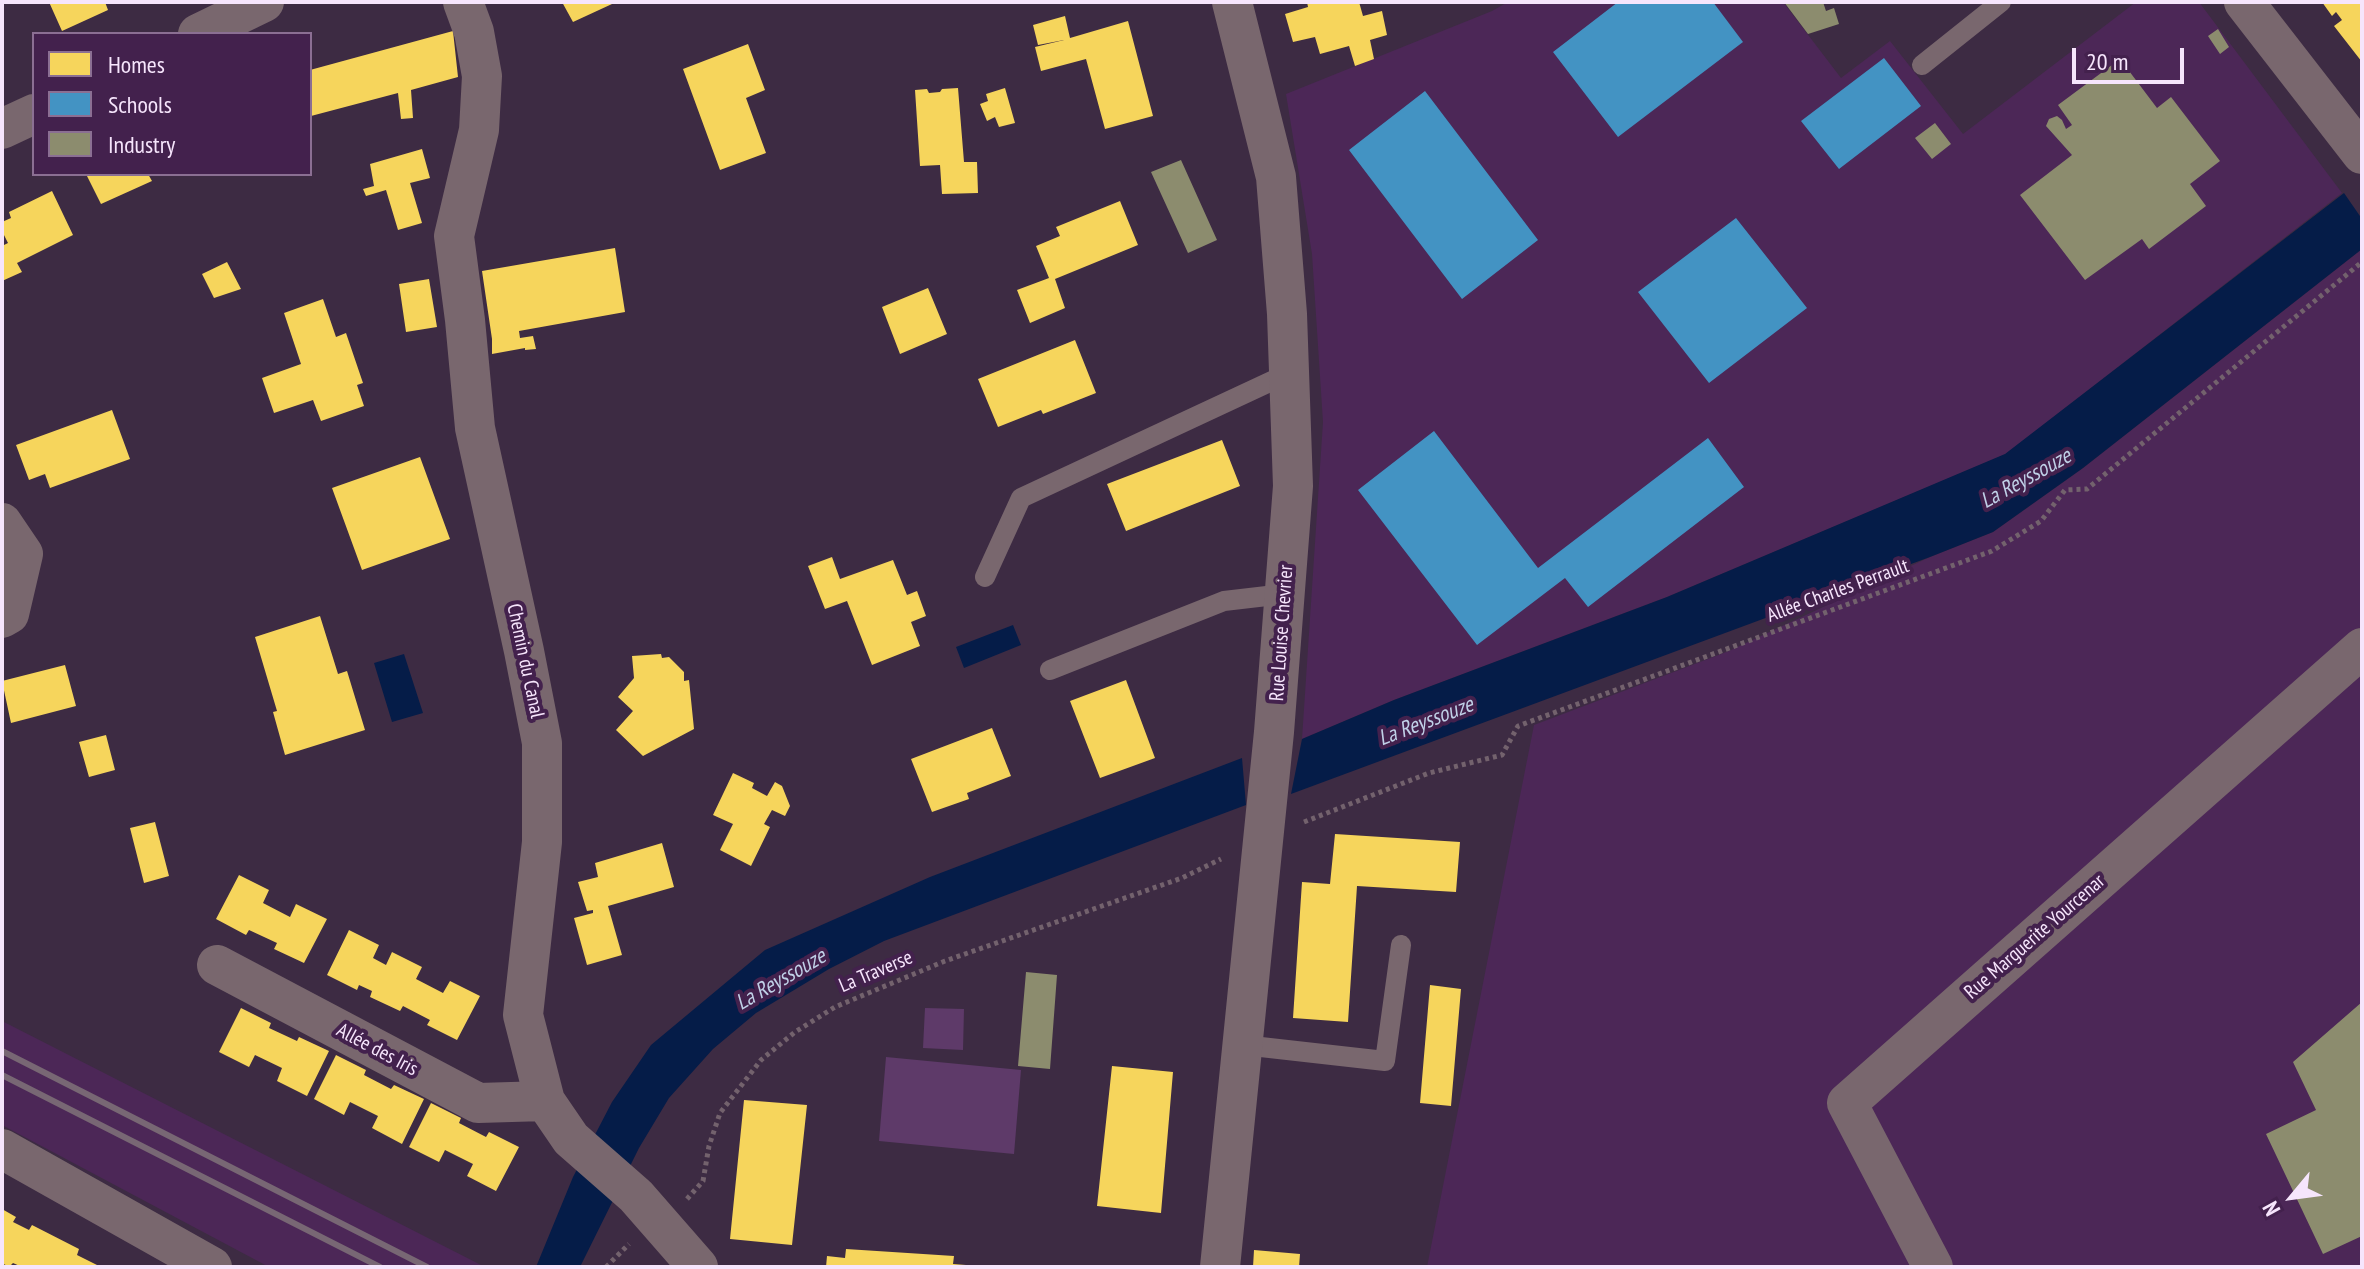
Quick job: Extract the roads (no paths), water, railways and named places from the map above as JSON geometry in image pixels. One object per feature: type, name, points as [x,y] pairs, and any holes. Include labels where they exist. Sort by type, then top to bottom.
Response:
[{"type":"street","points":[[202,32],[264,2]]},
{"type":"street","name":"Chemin du Canal","points":[[463,2],[474,32],[482,76],[479,130],[454,236],[475,428],[542,743],[542,842],[523,1015],[545,1101],[571,1139],[646,1208],[698,1267]]},
{"type":"street","name":"Rue Louise Chevrier","points":[[1220,1267],[1274,732],[1293,486],[1287,314],[1276,177],[1232,2]]},
{"type":"street","points":[[2244,2],[2362,154]]},
{"type":"street","points":[[2,129],[32,115]]},
{"type":"street","points":[[2,523],[23,554],[9,614],[2,618]]},
{"type":"street","name":"Rue Marguerite Yourcenar","points":[[1933,1267],[1847,1103],[2362,648]]},
{"type":"street","name":"Allée des Iris","points":[[217,965],[478,1103],[545,1101]]},
{"type":"street","points":[[2,1149],[212,1267]]},
{"type":"lane","points":[[1922,65],[2001,2]]},
{"type":"lane","points":[[985,577],[1021,498],[1289,373]]},
{"type":"lane","points":[[1050,670],[1224,601],[1284,594]]},
{"type":"lane","points":[[1243,1045],[1385,1061],[1401,945]]},
{"type":"water","name":"La Reyssouze","points":[[2344,193],[2362,219],[2362,249],[2083,468],[1993,532],[1291,794],[1302,739],[1394,700],[1667,597],[2005,454]]},
{"type":"water","points":[[1013,625],[1021,645],[964,668],[956,647]]},
{"type":"water","points":[[404,654],[423,713],[392,722],[374,663]]},
{"type":"water","name":"La Reyssouze","points":[[1242,758],[1246,805],[884,941],[829,969],[756,1013],[713,1049],[669,1098],[639,1148],[580,1267],[536,1267],[573,1177],[612,1102],[651,1045],[765,950],[930,877]]},
{"type":"railway","points":[[2,1051],[427,1267]]},
{"type":"railway","points":[[2,1075],[380,1267]]}]
